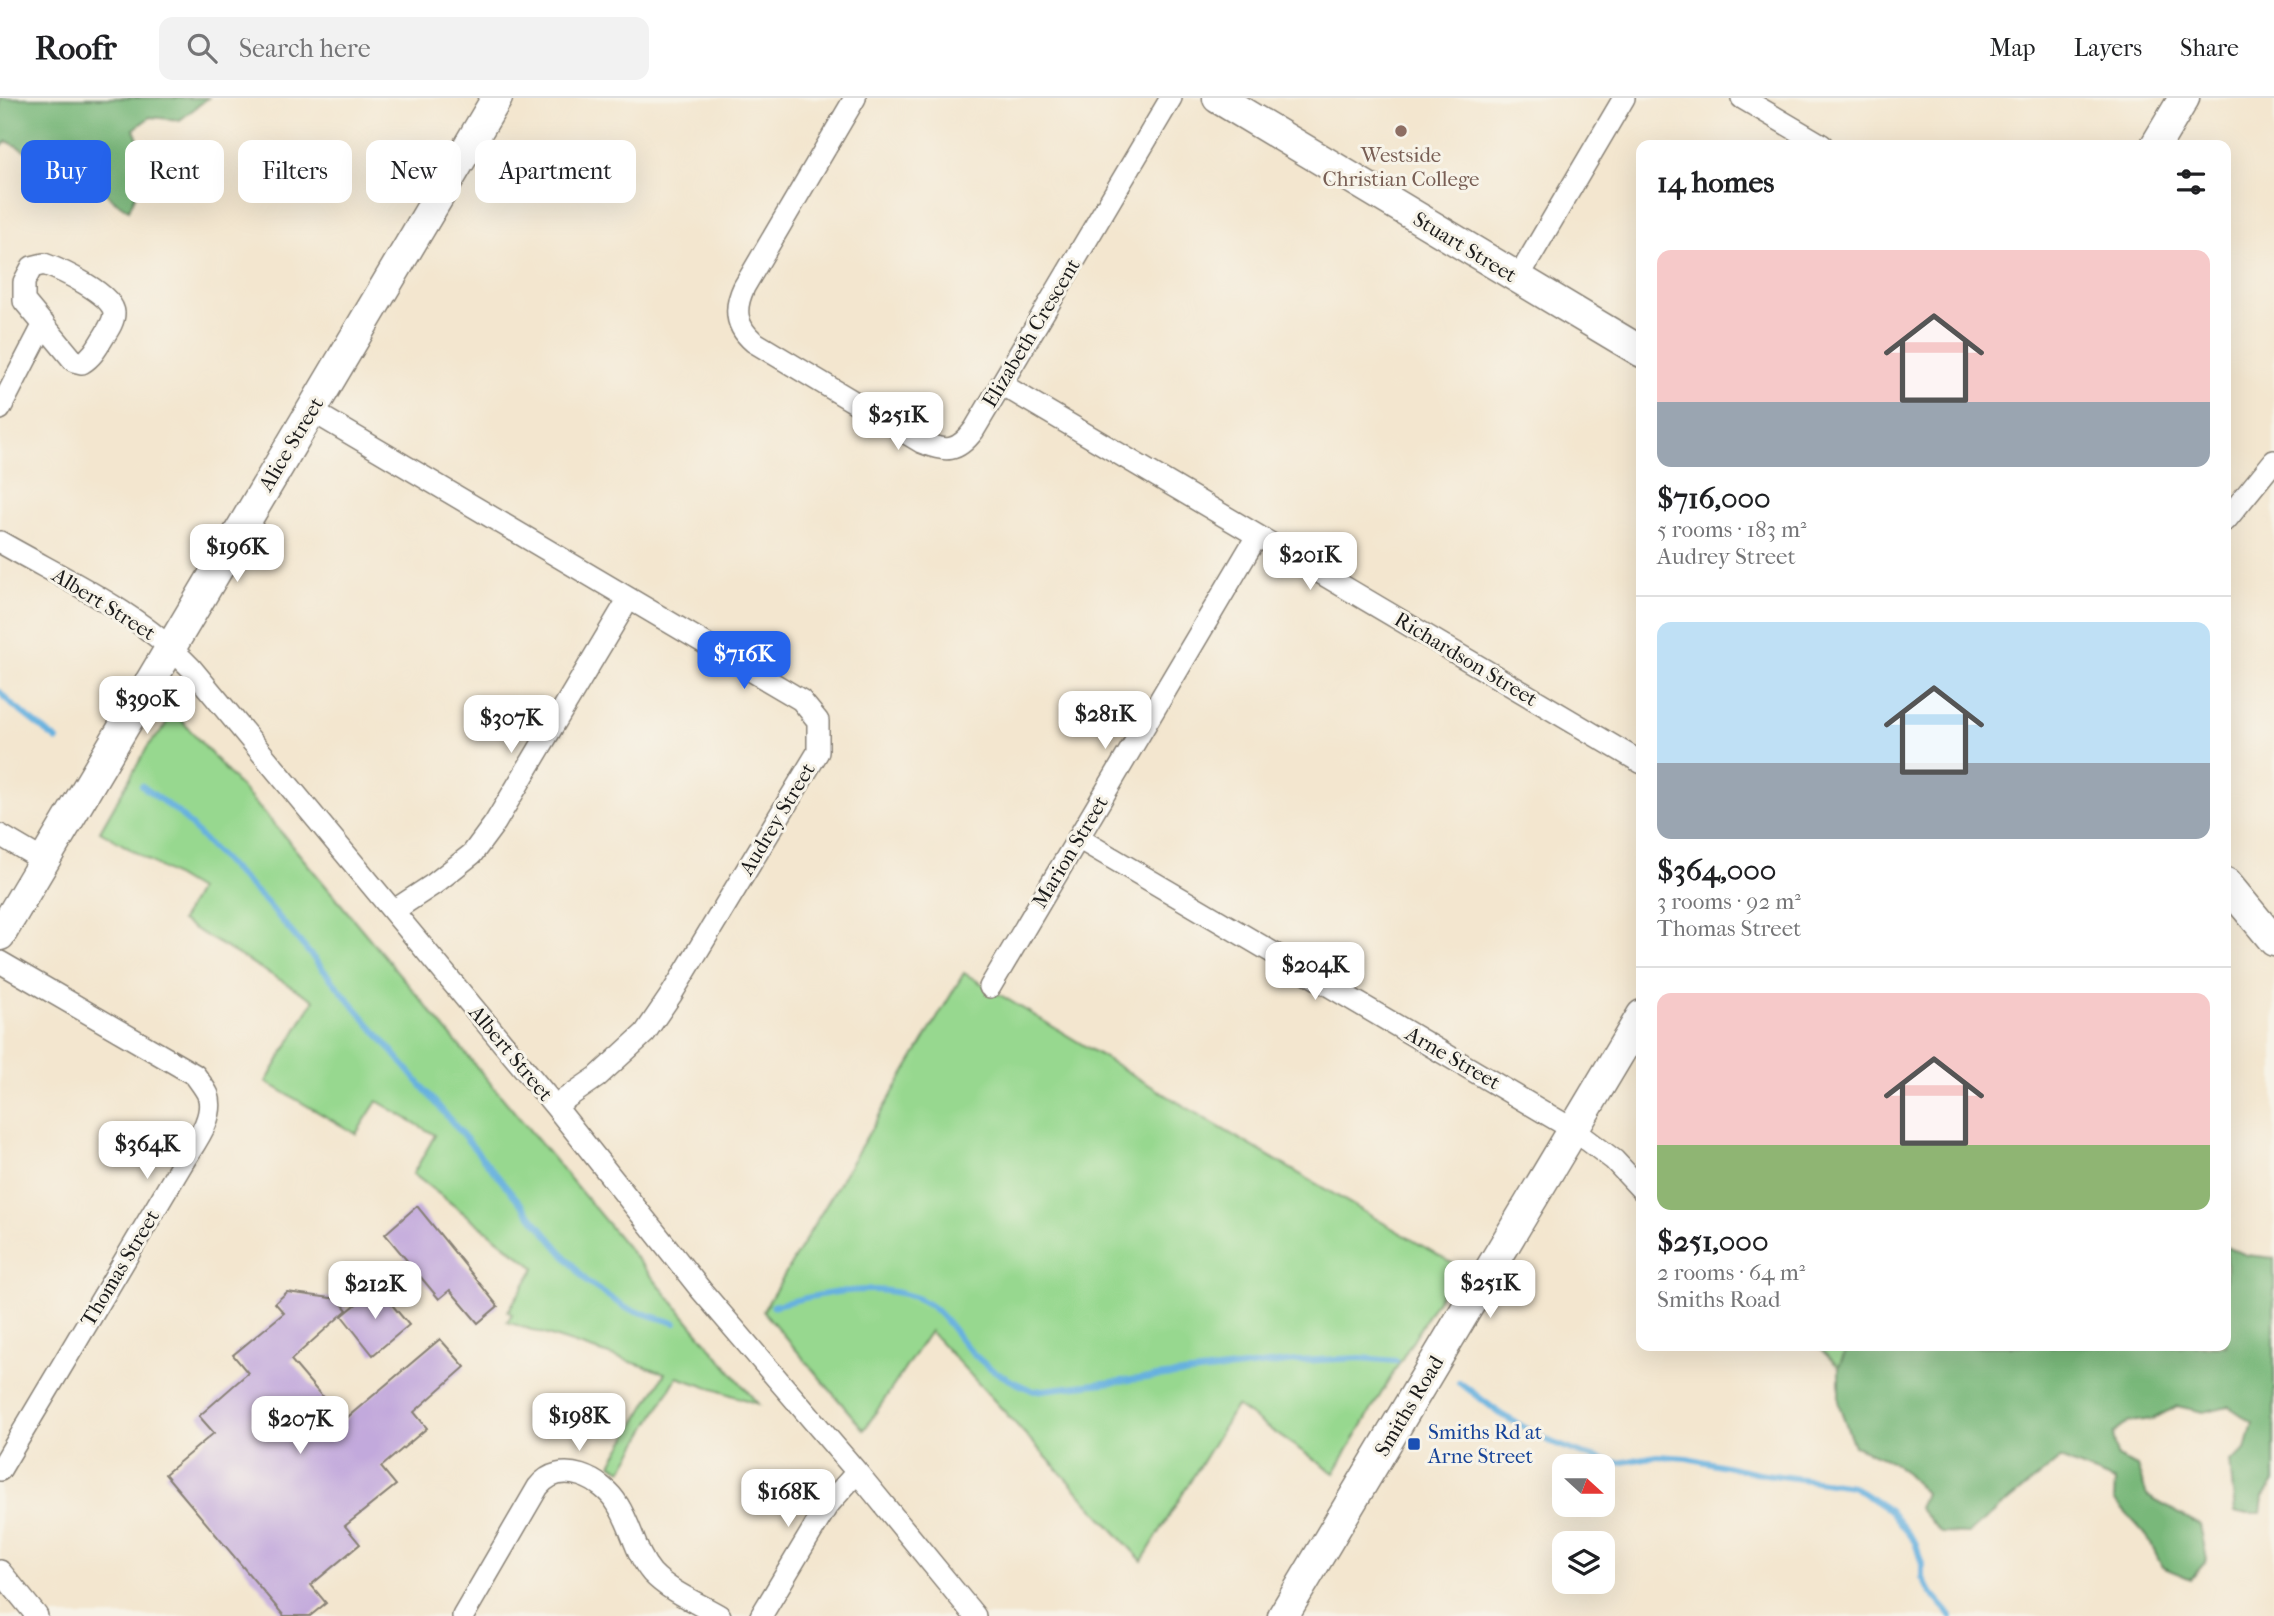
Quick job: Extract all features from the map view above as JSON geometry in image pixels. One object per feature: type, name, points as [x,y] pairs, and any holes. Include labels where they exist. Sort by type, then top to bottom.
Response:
[{"type":"street","name":"Alice Street","points":[[0,935],[496,98]]},
{"type":"street","name":"Elizabeth Crescent","points":[[855,98],[744,286],[737,306],[740,326],[754,342],[921,442],[943,450],[960,445],[967,439],[1171,98]]},
{"type":"street","name":"Stuart Street","points":[[1218,98],[1636,348]]},
{"type":"street","points":[[1518,278],[1624,98]]},
{"type":"street","points":[[1742,98],[1813,140]]},
{"type":"street","points":[[2159,140],[2184,98]]},
{"type":"street","points":[[44,264],[57,268],[106,298],[113,306],[111,324],[90,358],[82,363],[74,361],[44,324],[24,301],[24,282],[32,267],[44,264]]},
{"type":"street","points":[[0,409],[44,324]]},
{"type":"street","name":"Richardson Street","points":[[1000,384],[1636,760]]},
{"type":"street","name":"Audrey Street","points":[[312,411],[801,700],[818,721],[818,752],[671,995],[645,1033],[597,1077],[555,1106]]},
{"type":"street","points":[[2231,514],[2274,461]]},
{"type":"street","name":"Marion Street","points":[[990,987],[1257,536]]},
{"type":"street","name":"Albert Street","points":[[0,542],[130,617],[170,646],[555,1106],[701,1290],[857,1472],[975,1616]]},
{"type":"street","points":[[393,911],[435,884],[472,854],[480,844],[628,600]]},
{"type":"street","points":[[0,835],[44,861]]},
{"type":"street","name":"Arne Street","points":[[1078,838],[1574,1130],[1614,1160],[1636,1184]]},
{"type":"street","points":[[2231,889],[2274,941]]},
{"type":"street","name":"Thomas Street","points":[[0,962],[187,1070],[203,1086],[208,1096],[209,1108],[207,1121],[0,1470]]},
{"type":"street","name":"Smiths Road","points":[[1283,1616],[1636,1025]]},
{"type":"street","points":[[463,1616],[538,1488],[552,1474],[562,1472],[582,1476],[605,1490],[617,1503],[642,1559],[653,1574],[720,1616]]},
{"type":"street","points":[[761,1616],[827,1506],[857,1472]]},
{"type":"street","points":[[0,1571],[27,1612]]},
{"type":"green space","points":[[0,98],[208,98],[180,120],[150,117],[134,129],[138,140],[125,140],[125,203],[132,203],[129,210],[111,198],[111,140],[21,140],[21,148],[7,141],[0,147]]},
{"type":"green space","points":[[172,710],[280,831],[758,1404],[677,1377],[622,1470],[611,1464],[665,1373],[507,1322],[512,1314],[508,1311],[535,1268],[413,1174],[435,1135],[377,1101],[356,1134],[266,1082],[314,1000],[181,921],[198,890],[100,831],[148,746],[164,728]]},
{"type":"green space","points":[[964,973],[1457,1266],[1334,1473],[1236,1406],[1142,1561],[930,1331],[864,1430],[763,1311]]},
{"type":"green space","points":[[2231,1248],[2246,1255],[2274,1258],[2274,1482],[2263,1497],[2261,1513],[2235,1513],[2230,1462],[2246,1450],[2253,1423],[2228,1406],[2203,1412],[2177,1406],[2153,1419],[2129,1422],[2113,1434],[2117,1457],[2137,1466],[2147,1496],[2200,1525],[2207,1560],[2191,1579],[2162,1567],[2147,1536],[2114,1500],[2115,1481],[2060,1459],[1968,1534],[1941,1533],[1919,1508],[1925,1493],[1895,1463],[1854,1446],[1839,1405],[1839,1367],[1846,1351],[2231,1351]]},
{"type":"green space","points":[[1822,1351],[1846,1351],[1839,1367]]},
{"type":"building","points":[[417,1206],[498,1306],[478,1323],[450,1290],[439,1299],[385,1234]]},
{"type":"building","points":[[377,1287],[409,1325],[373,1355],[342,1316]]},
{"type":"building","points":[[287,1292],[338,1299],[347,1310],[291,1360],[343,1421],[440,1339],[465,1367],[414,1412],[427,1428],[381,1467],[396,1485],[345,1526],[360,1544],[311,1585],[326,1603],[310,1616],[284,1616],[165,1474],[214,1433],[199,1416],[248,1373],[233,1355],[284,1313],[275,1303]]},
{"type":"waterway","points":[[0,692],[57,740]]},
{"type":"waterway","points":[[142,786],[180,814],[266,902],[588,1283],[626,1308],[675,1323]]},
{"type":"waterway","points":[[773,1306],[853,1291],[875,1290],[914,1297],[931,1306],[947,1321],[965,1345],[984,1363],[1008,1379],[1034,1391],[1296,1361],[1361,1358],[1396,1361]]},
{"type":"waterway","points":[[1459,1382],[1502,1415],[1551,1442],[1585,1455],[1618,1463],[1657,1456],[1687,1458],[1758,1473],[1852,1486],[1889,1510],[1915,1542],[1922,1564],[1922,1577],[1932,1594],[1951,1616]]},
{"type":"place","name":"Westside Christian College","points":[[1401,131]]},
{"type":"place","name":"Smiths Rd at Arne Street","points":[[1414,1444]]}]
